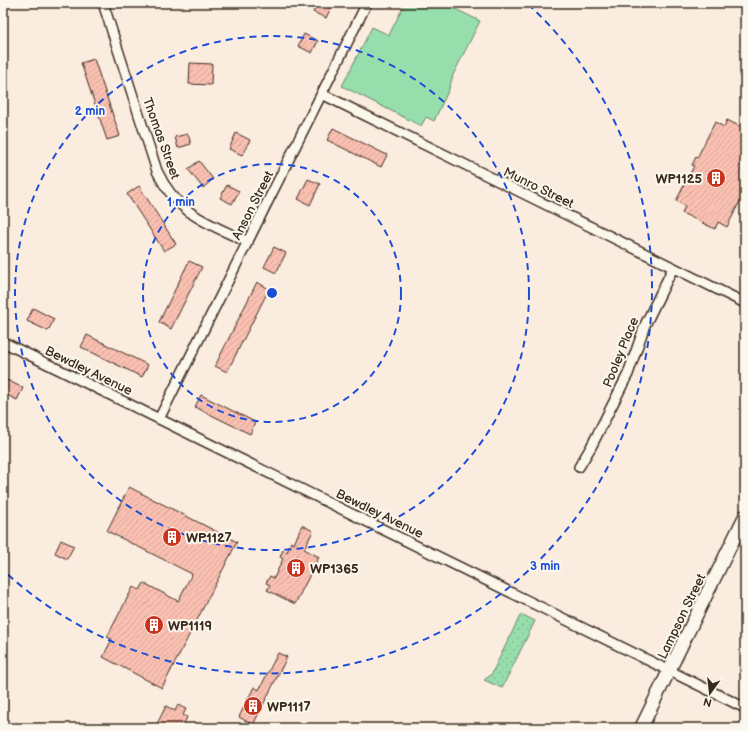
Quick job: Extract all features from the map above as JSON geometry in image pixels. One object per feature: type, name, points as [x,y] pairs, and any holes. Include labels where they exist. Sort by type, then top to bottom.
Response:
[{"type":"street","name":"Thomas Street","points":[[103,3],[157,171],[162,181],[175,200],[190,214],[248,242]]},
{"type":"street","name":"Anson Street","points":[[159,419],[367,3]]},
{"type":"street","name":"Munro Street","points":[[322,94],[745,304]]},
{"type":"street","name":"Pooley Place","points":[[579,467],[591,447],[628,374],[645,325],[674,268]]},
{"type":"street","name":"Bewdley Avenue","points":[[3,342],[745,708]]},
{"type":"street","name":"Lampson Street","points":[[641,728],[745,516]]},
{"type":"green space","points":[[405,3],[443,3],[480,21],[453,75],[449,89],[434,121],[426,117],[421,126],[342,86],[372,27],[389,35]]},
{"type":"green space","points":[[521,614],[535,621],[502,688],[484,680],[491,675]]},
{"type":"building","points":[[318,3],[333,3],[326,18],[313,12]]},
{"type":"building","points":[[304,34],[318,41],[312,53],[298,46]]},
{"type":"building","points":[[94,59],[120,136],[107,140],[81,63]]},
{"type":"building","points":[[190,63],[212,64],[211,85],[189,84]]},
{"type":"building","name":"WP1125","points":[[727,120],[745,129],[745,191],[727,227],[718,222],[715,229],[682,213],[685,206],[676,201],[694,166],[692,165],[715,122],[724,127]]},
{"type":"building","points":[[333,128],[387,155],[381,167],[327,140]]},
{"type":"building","points":[[236,133],[250,140],[242,155],[229,149]]},
{"type":"building","points":[[188,134],[191,144],[178,148],[175,137]]},
{"type":"building","points":[[199,161],[213,179],[203,188],[188,169]]},
{"type":"building","points":[[308,179],[320,184],[310,205],[298,199]]},
{"type":"building","points":[[227,185],[239,191],[232,204],[220,198]]},
{"type":"building","points":[[139,186],[176,244],[164,251],[127,194]]},
{"type":"building","points":[[274,247],[286,253],[276,273],[264,267]]},
{"type":"building","points":[[189,261],[202,267],[171,329],[159,322]]},
{"type":"building","points":[[257,282],[269,289],[227,372],[215,366]]},
{"type":"building","points":[[33,308],[54,319],[48,331],[27,321]]},
{"type":"building","points":[[87,335],[148,365],[142,377],[81,347]]},
{"type":"building","points":[[3,378],[23,388],[17,400],[3,393]]},
{"type":"building","points":[[201,395],[255,422],[250,434],[195,407]]},
{"type":"building","points":[[129,487],[237,542],[162,688],[103,657],[112,639],[107,637],[133,587],[140,590],[144,583],[178,601],[192,574],[107,531]]},
{"type":"building","name":"WP1365","points":[[302,525],[313,531],[304,549],[319,557],[295,604],[267,590],[270,585],[266,583],[270,576],[274,578],[283,559],[280,557],[283,550],[287,552],[291,542],[294,544]]},
{"type":"building","points":[[61,540],[74,546],[67,559],[55,553]]},
{"type":"building","points":[[278,653],[287,657],[253,725],[239,717],[254,687],[259,690]]},
{"type":"building","points":[[178,705],[186,709],[183,715],[187,717],[182,728],[155,728],[166,706],[175,711]]},
{"type":"place","name":"WP1125","points":[[716,178]]},
{"type":"place","name":"WP1127","points":[[172,537]]},
{"type":"place","name":"WP1365","points":[[296,568]]},
{"type":"place","name":"WP1119","points":[[154,625]]},
{"type":"place","name":"WP1117","points":[[253,706]]}]
